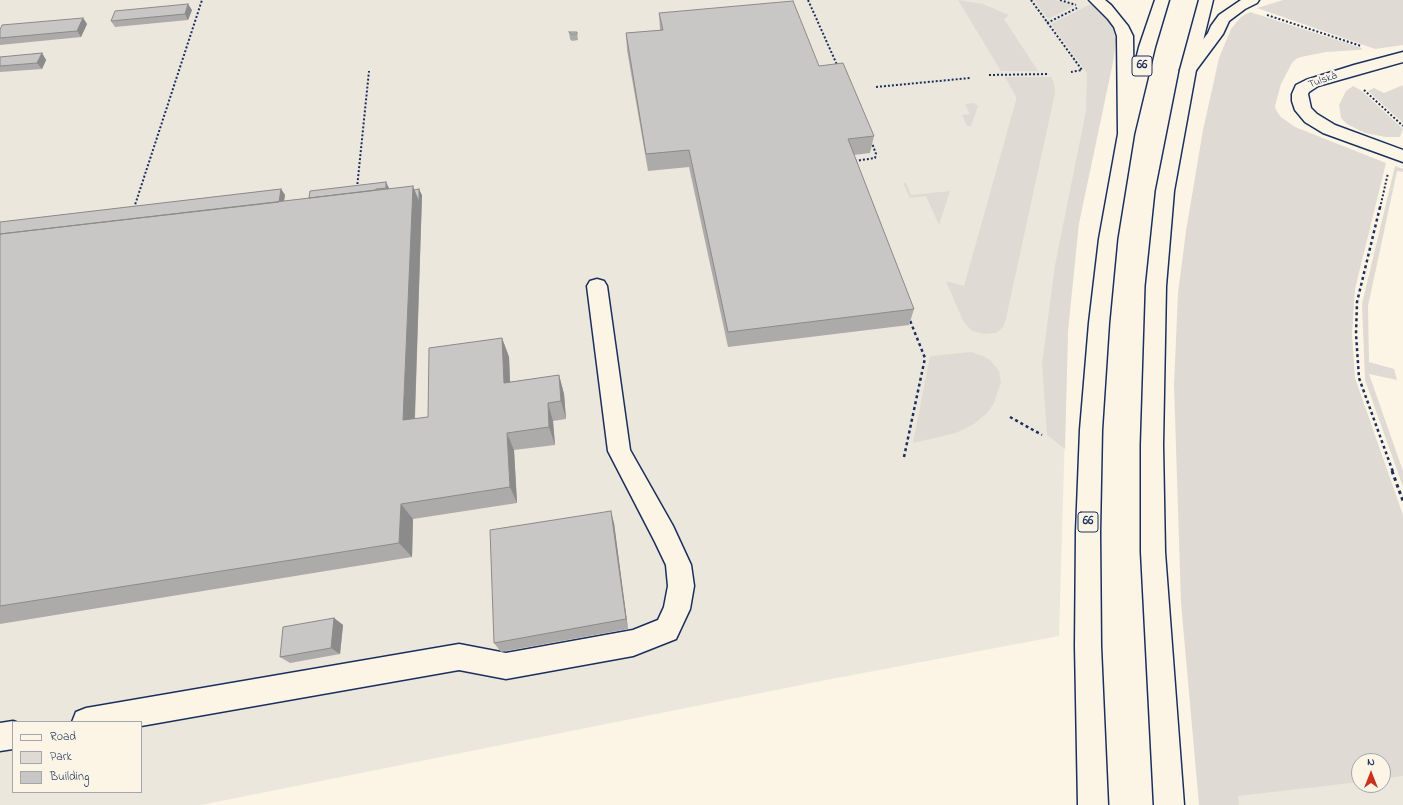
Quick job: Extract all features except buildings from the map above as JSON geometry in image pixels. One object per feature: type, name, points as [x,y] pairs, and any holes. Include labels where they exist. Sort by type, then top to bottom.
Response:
[{"type":"main road","points":[[1096,0],[1113,16],[1121,26],[1125,36],[1126,134]]},
{"type":"main road","name":"66","points":[[1093,805],[1088,646],[1088,532],[1091,430],[1099,323],[1107,246],[1126,134],[1147,47],[1162,0]]},
{"type":"main road","points":[[1169,805],[1153,552],[1152,445],[1156,286],[1165,192],[1188,70],[1206,0]]},
{"type":"main road","points":[[1188,70],[1215,34],[1218,26],[1224,18],[1240,6],[1252,0]]},
{"type":"main road","name":"Tulská","points":[[1403,57],[1360,68],[1312,83],[1302,88],[1300,101],[1303,110],[1311,118],[1329,128],[1403,156]]},
{"type":"main road","points":[[92,721],[459,657],[506,666],[633,643],[667,630],[677,609],[681,586],[678,565],[664,534],[619,451],[597,286]]},
{"type":"main road","points":[[0,737],[12,735]]},
{"type":"path","points":[[134,209],[202,0]]},
{"type":"path","points":[[808,0],[839,68]]},
{"type":"path","points":[[1031,0],[1082,70],[1071,72]]},
{"type":"path","points":[[1047,23],[1079,7]]},
{"type":"path","points":[[1266,14],[1367,48]]},
{"type":"path","points":[[357,190],[369,71]]},
{"type":"path","points":[[989,75],[1049,74]]},
{"type":"path","points":[[876,87],[970,78]]},
{"type":"path","points":[[1362,88],[1403,126]]},
{"type":"path","points":[[850,162],[875,158],[876,154],[870,140]]},
{"type":"path","points":[[1389,172],[1357,302],[1356,334],[1359,378],[1403,502]]},
{"type":"path","points":[[904,457],[925,358],[908,314]]},
{"type":"path","points":[[1010,417],[1042,435]]},
{"type":"shaded area","points":[[0,0],[1085,0],[1107,19],[1112,27],[1116,40],[1113,62],[1079,223],[1071,289],[1068,331],[1059,636],[821,681],[201,805],[0,805]]},
{"type":"shaded area","points":[[1403,763],[1403,805],[1220,805],[1215,776],[1351,767],[1351,793],[1391,793],[1391,764]]},
{"type":"green space","points":[[958,0],[983,4],[1009,15],[1004,19],[1038,71],[1001,71]]},
{"type":"green space","points":[[1034,0],[1055,0],[1074,6],[1048,19]]},
{"type":"green space","points":[[1283,0],[1403,0],[1403,45],[1375,49],[1257,8]]},
{"type":"green space","points":[[1091,4],[1107,19],[1112,27],[1116,40],[1113,62],[1079,223],[1068,331],[1065,449],[1047,435],[1042,364],[1055,265],[1086,111],[1087,73],[1051,24]]},
{"type":"green space","points":[[1250,12],[1362,48],[1361,50],[1326,52],[1296,59],[1292,63],[1281,84],[1275,106],[1281,117],[1295,127],[1386,163],[1355,289],[1352,334],[1355,378],[1403,515],[1403,776],[1391,778],[1391,753],[1351,753],[1351,783],[1238,796],[1239,805],[1199,805],[1181,603],[1174,385],[1178,293],[1186,231],[1203,130],[1219,58],[1231,29],[1241,17]]},
{"type":"green space","points":[[1005,77],[1051,77],[1054,83],[1055,93],[1005,323],[996,333],[984,334],[972,331],[963,321],[946,281],[964,286],[1016,100],[1016,97]]},
{"type":"green space","points":[[1403,85],[1403,123],[1368,91],[1374,88],[1384,93]]},
{"type":"green space","points":[[1353,86],[1362,91],[1403,129],[1400,137],[1386,137],[1365,133],[1347,124],[1341,118],[1339,105],[1346,91]]},
{"type":"green space","points":[[974,103],[978,106],[971,126],[967,126],[962,115],[970,114],[965,104]]},
{"type":"green space","points":[[1395,166],[1403,169],[1403,172],[1397,171],[1368,306],[1369,362],[1394,369],[1397,380],[1369,374],[1403,471],[1403,487],[1365,380],[1362,304]]},
{"type":"green space","points":[[903,183],[906,183],[911,195],[950,191],[939,225],[926,196],[910,198]]},
{"type":"green space","points":[[971,352],[990,360],[999,371],[1001,382],[994,403],[987,413],[974,424],[956,433],[913,443],[930,356]]}]
